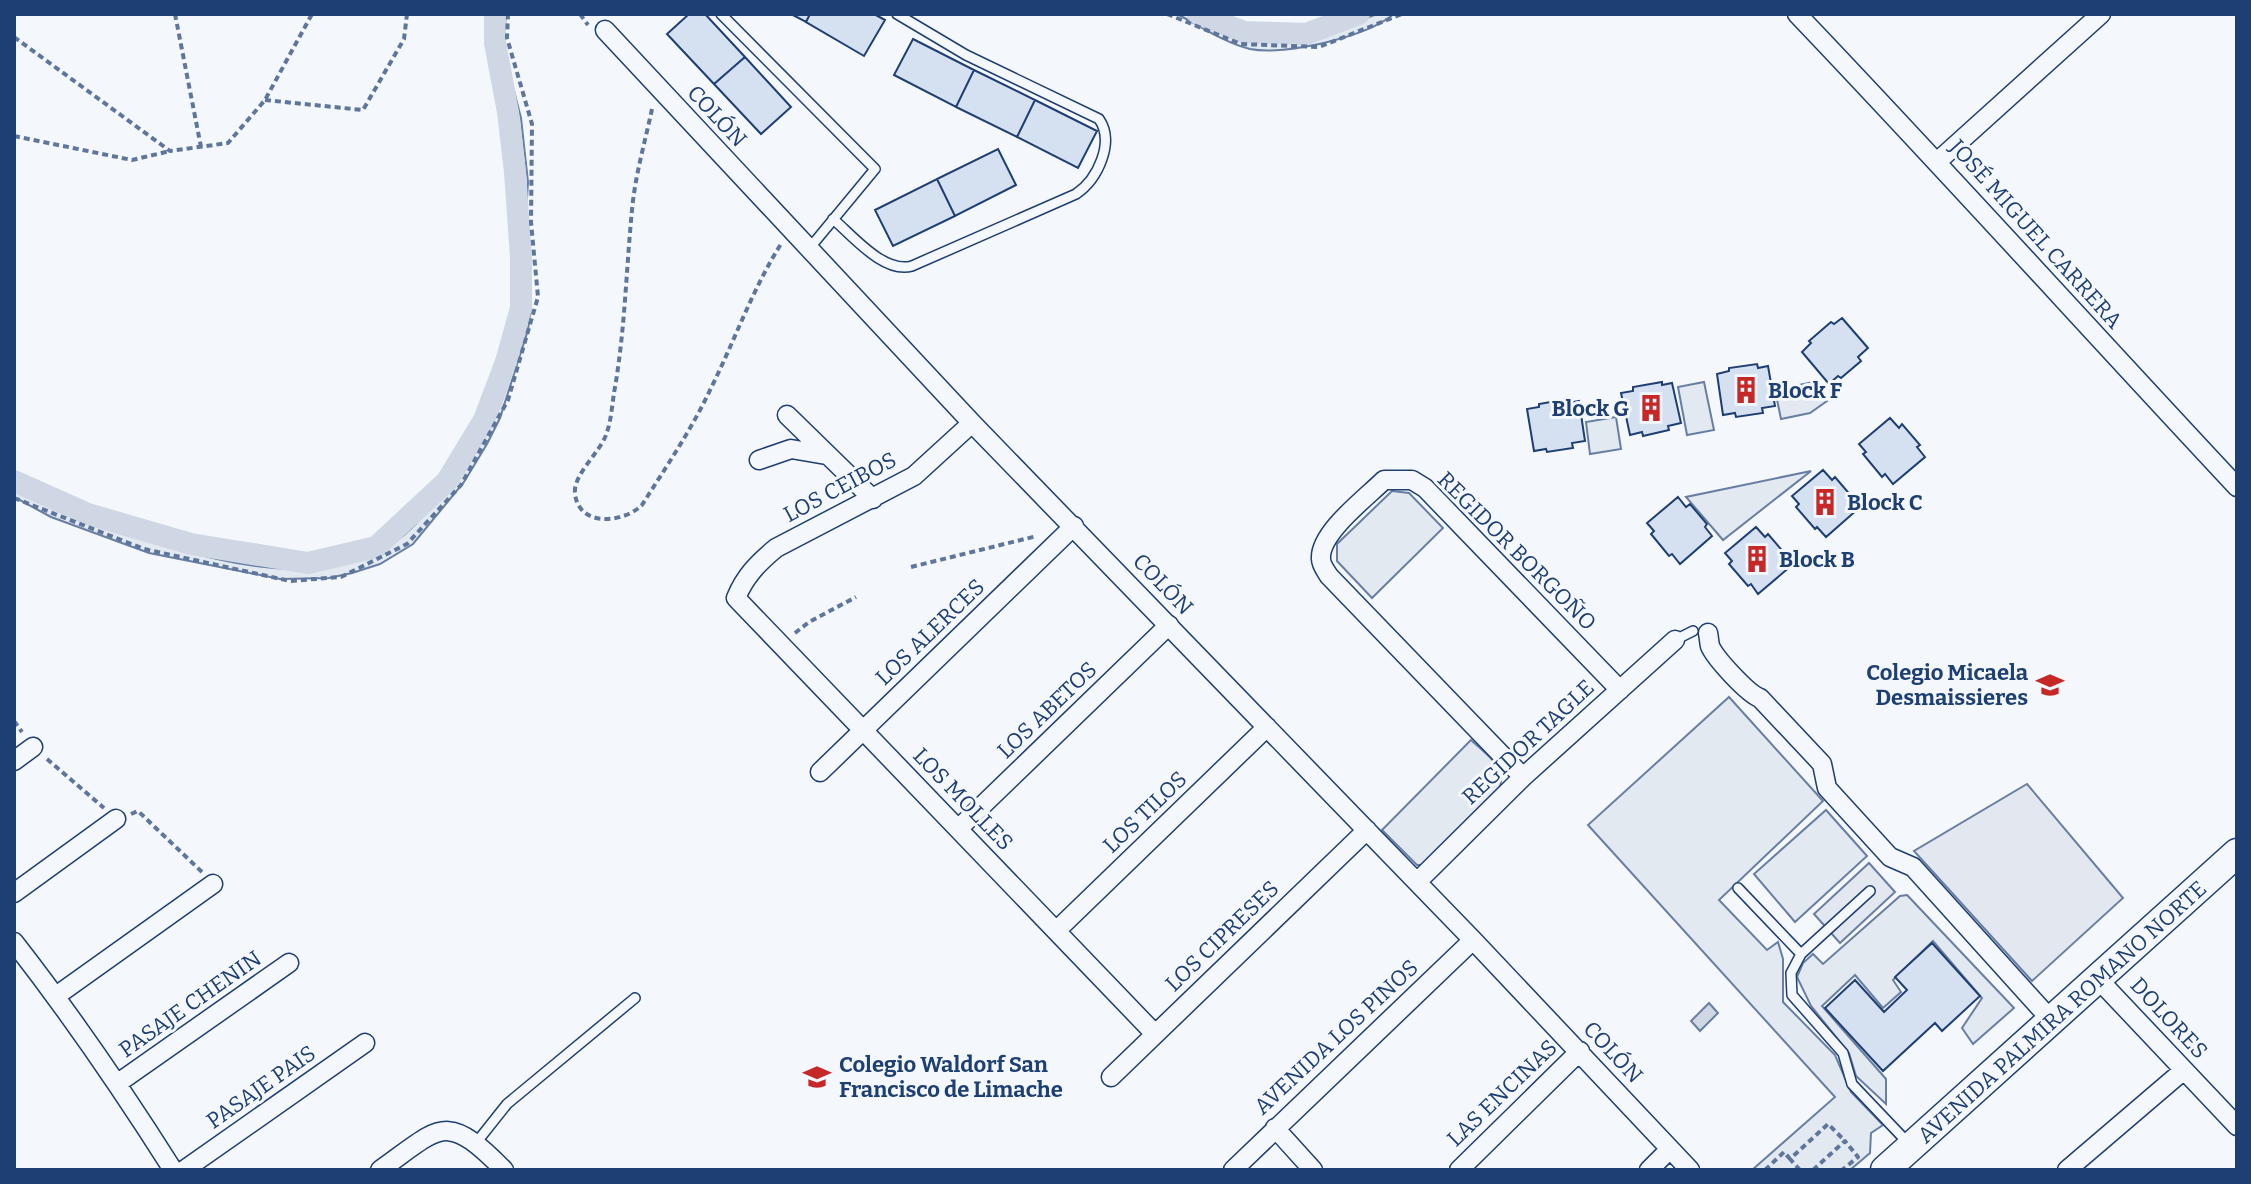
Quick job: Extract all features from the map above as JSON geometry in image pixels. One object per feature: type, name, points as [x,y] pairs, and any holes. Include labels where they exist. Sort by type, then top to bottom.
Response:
[{"type":"main road","name":"AVENIDA PALMIRA ROMANO NORTE","points":[[1885,1170],[2237,853]]},
{"type":"street","name":"JOSÉ MIGUEL CARRERA","points":[[1797,14],[1938,161],[2085,325],[2237,487]]},
{"type":"street","points":[[1938,161],[2101,14]]},
{"type":"street","name":"COLÓN","points":[[605,30],[972,423],[1580,1051],[1690,1170]]},
{"type":"street","points":[[787,415],[873,499]]},
{"type":"street","name":"LOS CEIBOS","points":[[736,598],[742,582],[776,548],[914,476],[972,423]]},
{"type":"street","points":[[759,460],[791,449],[826,455]]},
{"type":"street","name":"REGIDOR BORGOÑO","points":[[1523,777],[1329,576],[1320,562],[1328,535],[1384,480],[1412,480],[1425,488],[1620,690]]},
{"type":"street","name":"LOS ALERCES","points":[[820,772],[1074,526]]},
{"type":"street","name":"LOS MOLLES","points":[[736,598],[1155,1034]]},
{"type":"street","name":"LOS ABETOS","points":[[958,829],[1169,625]]},
{"type":"street","points":[[1701,632],[1751,695],[1760,698],[1822,764],[1827,788],[1890,857],[1913,867],[2052,1021]]},
{"type":"street","name":"REGIDOR TAGLE","points":[[1417,882],[1523,777],[1675,640]]},
{"type":"street","name":"LOS TILOS","points":[[1056,931],[1267,727]]},
{"type":"street","points":[[14,761],[33,747]]},
{"type":"street","points":[[14,893],[116,819]]},
{"type":"street","name":"LOS CIPRESES","points":[[1111,1077],[1367,830]]},
{"type":"street","points":[[56,996],[213,884]]},
{"type":"street","name":"AVENIDA LOS PINOS","points":[[1233,1170],[1473,940]]},
{"type":"street","points":[[14,942],[118,1083],[173,1170]]},
{"type":"street","name":"PASAJE CHENIN","points":[[118,1083],[289,963]]},
{"type":"street","name":"DOLORES","points":[[2098,979],[2237,1126]]},
{"type":"street","name":"PASAJE PAIS","points":[[184,1170],[365,1043]]},
{"type":"street","name":"LAS ENCINAS","points":[[1459,1170],[1580,1051]]},
{"type":"street","points":[[2067,1170],[2184,1070]]},
{"type":"street","points":[[1275,1128],[1313,1170]]},
{"type":"street","points":[[380,1170],[425,1138],[452,1129],[476,1143],[504,1170]]},
{"type":"street","points":[[1649,1170],[1670,1149]]},
{"type":"lane","points":[[721,14],[875,169],[808,250]]},
{"type":"lane","points":[[833,219],[884,262],[905,268],[1076,194],[1092,179],[1106,145],[1106,133],[1099,119],[966,55],[897,14]]},
{"type":"lane","points":[[1675,640],[1701,632]]},
{"type":"lane","points":[[1738,888],[1801,954]]},
{"type":"lane","points":[[1870,891],[1801,954],[1791,973],[1792,995],[1843,1053],[1852,1084],[1912,1147]]},
{"type":"lane","points":[[476,1143],[507,1104],[635,998]]},
{"type":"path","points":[[175,14],[201,147]]},
{"type":"path","points":[[14,136],[132,160],[228,143],[265,100],[312,14]]},
{"type":"path","points":[[265,100],[363,110],[404,39],[407,14]]},
{"type":"path","points":[[14,498],[144,549],[290,581],[341,577],[407,544],[461,485],[508,400],[538,297],[531,222],[532,124],[507,38],[508,14]]},
{"type":"path","points":[[1167,14],[1241,44],[1319,47],[1402,14]]},
{"type":"path","points":[[14,37],[170,151]]},
{"type":"path","points":[[657,87],[632,205],[620,358],[607,434],[575,486],[577,502],[584,510],[603,520],[614,520],[625,518],[642,505],[694,421],[761,277],[790,230]]},
{"type":"path","points":[[911,567],[1074,526]]},
{"type":"path","points":[[781,645],[809,622],[856,597]]},
{"type":"path","points":[[1790,1159],[1828,1124],[1858,1157],[1842,1170]]},
{"type":"path","points":[[1813,1170],[1845,1141]]},
{"type":"path","points":[[1765,1170],[1784,1152],[1800,1170]]},
{"type":"path","points":[[1819,1165],[1823,1170]]},
{"type":"shaded area","points":[[497,14],[506,14],[503,48],[521,118],[528,182],[526,215],[531,307],[528,330],[500,418],[487,444],[464,482],[413,544],[380,564],[352,573],[329,578],[280,579],[149,553],[51,517],[14,497],[14,487],[137,535],[215,559],[296,569],[336,566],[372,555],[413,526],[449,479],[486,415],[507,372],[519,326],[515,141],[498,57]]},
{"type":"shaded area","points":[[1177,14],[1198,14],[1240,35],[1267,39],[1302,37],[1340,28],[1377,14],[1394,14],[1365,30],[1325,43],[1265,50],[1231,43]]},
{"type":"shaded area","points":[[1704,382],[1714,430],[1687,435],[1678,387]]},
{"type":"shaded area","points":[[1813,382],[1827,401],[1810,413],[1781,419],[1775,390]]},
{"type":"shaded area","points":[[1616,417],[1621,449],[1590,454],[1586,422]]},
{"type":"shaded area","points":[[1811,471],[1723,540],[1686,497]]},
{"type":"shaded area","points":[[1392,491],[1409,493],[1443,528],[1372,598],[1337,561],[1337,544]]},
{"type":"shaded area","points":[[1729,697],[1823,801],[1719,900],[1767,950],[1778,942],[1783,959],[1783,1002],[1835,1055],[1851,1092],[1883,1125],[1871,1133],[1870,1153],[1850,1170],[1752,1170],[1835,1097],[1588,825]]},
{"type":"shaded area","points":[[1471,740],[1499,769],[1501,783],[1498,791],[1423,865],[1417,865],[1382,830]]},
{"type":"shaded area","points":[[2027,784],[2123,898],[2032,981],[1914,851]]},
{"type":"shaded area","points":[[1826,810],[1867,856],[1795,922],[1754,874]]},
{"type":"shaded area","points":[[1869,863],[1895,892],[1840,943],[1814,914]]},
{"type":"shaded area","points":[[1907,895],[2014,1008],[1973,1044],[1962,1028],[1982,998],[1933,941],[1893,980],[1901,992],[1883,1008],[1855,975],[1822,1006],[1886,1079],[1886,1104],[1856,1076],[1849,1053],[1811,1006],[1797,977],[1803,963],[1813,954],[1823,964],[1900,896]]},
{"type":"shaded area","points":[[1709,1003],[1718,1013],[1700,1031],[1691,1021]]},
{"type":"building","points":[[689,14],[705,14],[745,57],[714,84],[667,34]]},
{"type":"building","points":[[791,14],[810,14],[806,22]]},
{"type":"building","points":[[810,14],[874,14],[885,20],[864,56],[806,22]]},
{"type":"building","points":[[913,39],[974,70],[956,107],[894,75]]},
{"type":"building","points":[[745,57],[791,107],[761,134],[714,84]]},
{"type":"building","points":[[974,70],[1035,100],[1017,137],[956,107]]},
{"type":"building","points":[[1035,100],[1097,131],[1078,168],[1017,137]]},
{"type":"building","points":[[998,149],[1016,185],[955,216],[937,179]]},
{"type":"building","points":[[937,179],[955,216],[893,246],[875,210]]},
{"type":"building","points":[[1842,318],[1868,348],[1858,357],[1861,361],[1829,384],[1802,352],[1811,343],[1809,341],[1831,322],[1834,324]]},
{"type":"building","name":"Block F","points":[[1757,364],[1758,368],[1768,366],[1775,406],[1762,408],[1763,413],[1736,417],[1735,413],[1723,415],[1717,374],[1729,371],[1729,368]]},
{"type":"building","name":"Block G","points":[[1662,382],[1662,385],[1672,383],[1681,423],[1668,426],[1669,430],[1643,436],[1642,432],[1630,435],[1621,393],[1633,391],[1633,387]]},
{"type":"building","points":[[1568,399],[1568,403],[1579,401],[1585,441],[1572,443],[1573,448],[1534,451],[1527,409]]},
{"type":"building","points":[[1890,418],[1899,428],[1902,424],[1920,445],[1917,447],[1925,457],[1893,484],[1885,474],[1882,477],[1863,454],[1866,452],[1859,444]]},
{"type":"building","name":"Block C","points":[[1823,470],[1832,480],[1835,477],[1858,509],[1826,537],[1796,507],[1799,504],[1792,496]]},
{"type":"building","points":[[1678,497],[1686,507],[1690,504],[1707,524],[1705,527],[1712,536],[1680,564],[1651,534],[1654,531],[1647,523]]},
{"type":"building","name":"Block B","points":[[1756,527],[1765,537],[1768,534],[1791,566],[1758,594],[1729,564],[1732,561],[1725,553]]},
{"type":"building","points":[[1932,943],[1980,996],[1942,1031],[1935,1023],[1883,1071],[1825,1008],[1855,980],[1884,1012],[1907,990],[1895,977]]},
{"type":"waterway","points":[[14,481],[88,514],[191,544],[308,563],[376,547],[447,481],[484,420],[506,362],[521,308],[515,172],[495,43],[495,14]]},
{"type":"waterway","points":[[1198,14],[1244,32],[1306,34],[1359,14]]},
{"type":"place","name":"Block F","points":[[1746,390]]},
{"type":"place","name":"Block G","points":[[1651,408]]},
{"type":"place","name":"Block C","points":[[1825,502]]},
{"type":"place","name":"Block B","points":[[1757,559]]},
{"type":"place","name":"Colegio Micaela Desmaissieres","points":[[2050,685]]},
{"type":"place","name":"Colegio Waldorf San Francisco de Limache","points":[[817,1077]]}]
